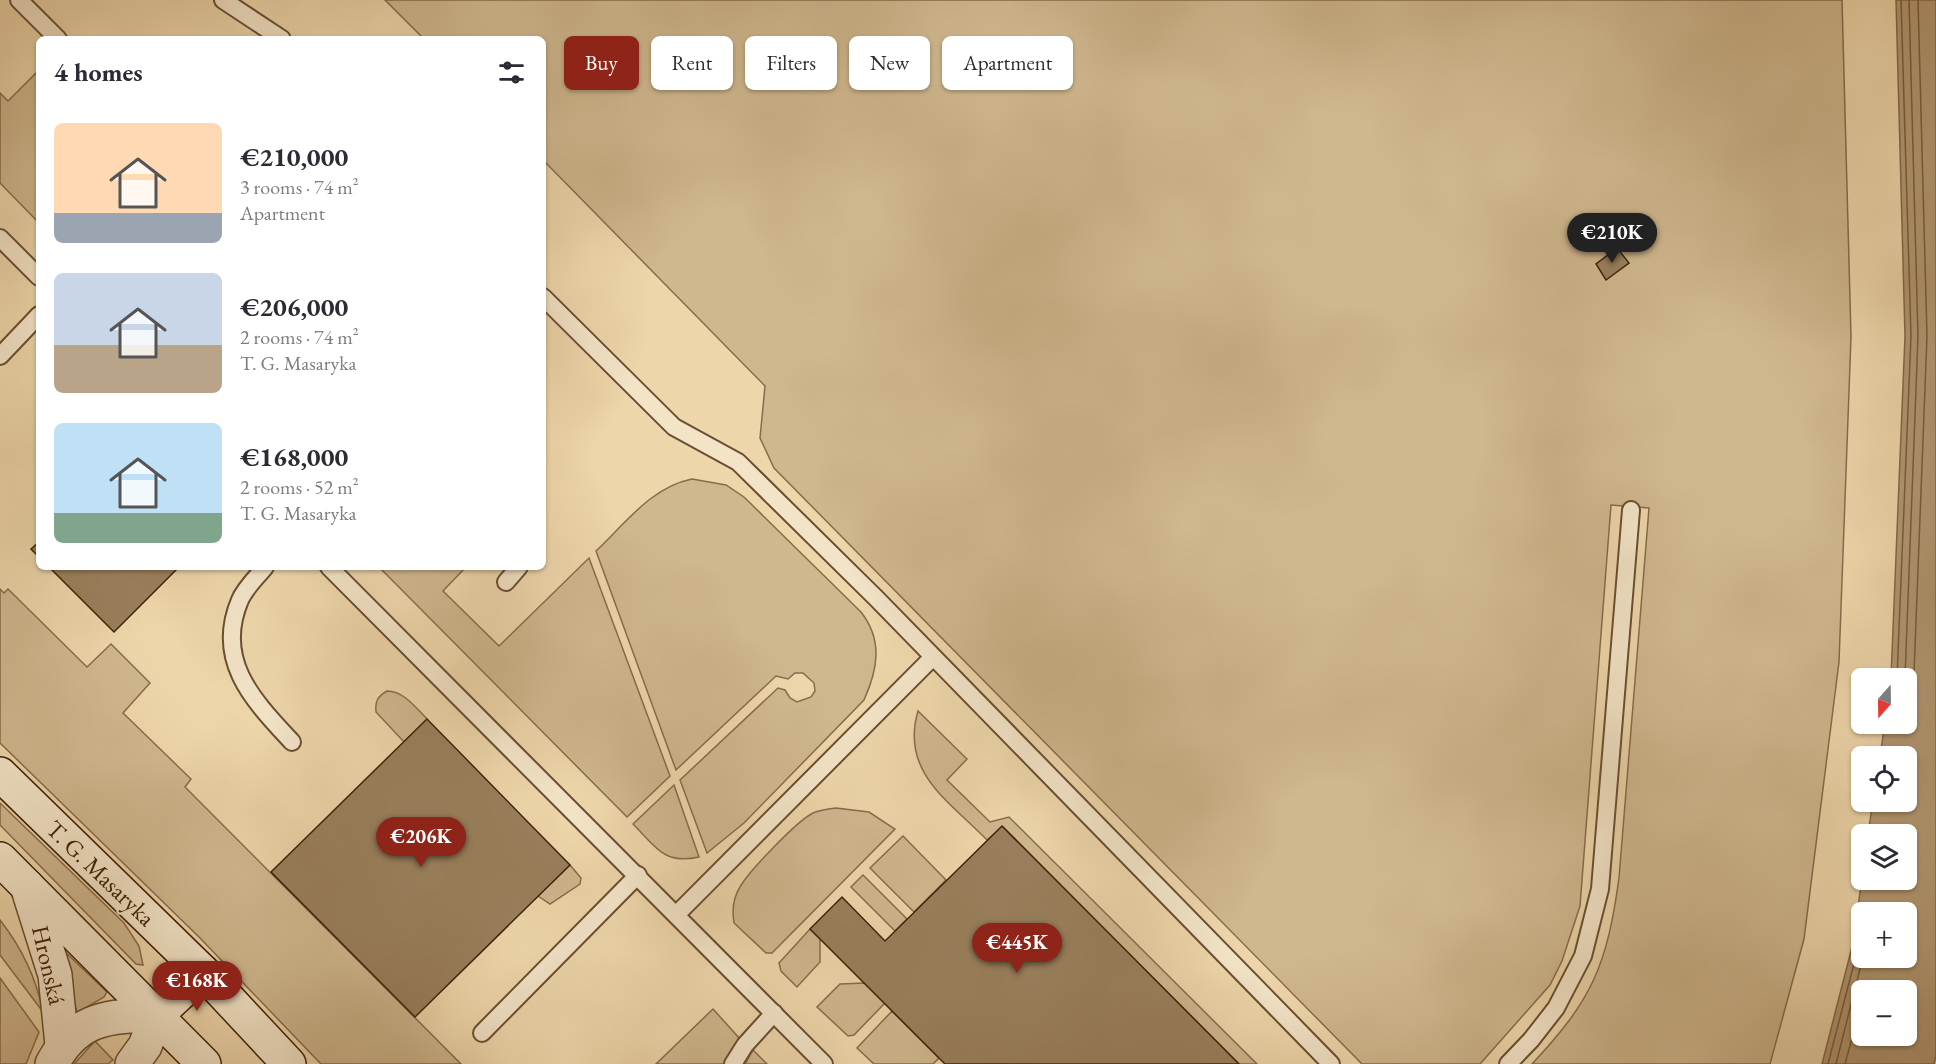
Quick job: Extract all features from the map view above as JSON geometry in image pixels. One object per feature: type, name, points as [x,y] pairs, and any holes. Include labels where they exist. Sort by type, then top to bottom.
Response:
[{"type":"street","name":"T. G. Masaryka","points":[[0,774],[203,972],[289,1064]]},
{"type":"street","points":[[0,860],[204,1064]]},
{"type":"street","name":"Hronská","points":[[27,886],[55,975],[57,1055]]},
{"type":"street","points":[[132,1064],[145,1046],[157,1015],[203,972]]},
{"type":"street","name":"Hronská","points":[[57,1055],[79,1030],[114,1016],[157,1015]]},
{"type":"lane","points":[[19,0],[55,36]]},
{"type":"lane","points":[[223,0],[277,36]]},
{"type":"lane","points":[[0,238],[36,274]]},
{"type":"lane","points":[[546,300],[674,427],[738,462],[885,606],[1331,1064]]},
{"type":"lane","points":[[0,356],[36,318]]},
{"type":"lane","points":[[1508,1064],[1531,1040],[1556,1008],[1583,956],[1600,889],[1631,510]]},
{"type":"lane","points":[[263,570],[241,598],[233,620],[231,643],[238,676],[258,704],[292,742]]},
{"type":"lane","points":[[332,570],[824,1064]]},
{"type":"lane","points":[[506,582],[516,570]]},
{"type":"lane","points":[[677,914],[930,661]]},
{"type":"lane","points":[[482,1033],[638,875]]},
{"type":"lane","points":[[733,1064],[745,1045],[774,1013]]},
{"type":"shaded area","points":[[385,0],[1842,0],[1851,337],[1839,662],[1804,939],[1770,1064],[1532,1064],[1570,1020],[1583,1000],[1594,979],[1609,935],[1619,878],[1649,508],[1611,505],[1580,906],[1562,961],[1550,985],[1480,1064],[1362,1064],[774,468],[760,438],[765,386],[546,163],[546,36],[421,36]]},
{"type":"shaded area","points":[[36,73],[36,220],[0,183],[0,93],[8,101]]},
{"type":"shaded area","points":[[692,479],[726,485],[744,497],[861,612],[873,633],[876,655],[873,677],[864,700],[744,823],[707,853],[680,780],[778,688],[785,690],[790,698],[797,702],[811,697],[815,691],[814,683],[803,673],[795,673],[788,679],[776,676],[676,770],[596,551],[651,498],[677,483]]},
{"type":"shaded area","points":[[589,558],[670,776],[627,817],[382,570],[463,570],[443,591],[499,646]]},
{"type":"shaded area","points":[[0,589],[4,593],[8,589],[87,667],[111,644],[150,683],[123,713],[191,779],[185,787],[461,1064],[321,1064],[199,937],[0,743]]},
{"type":"shaded area","points":[[387,691],[404,697],[427,719],[404,742],[376,712],[378,699]]},
{"type":"shaded area","points":[[918,711],[967,759],[947,780],[990,822],[1009,817],[1257,1064],[1239,1064],[1003,827],[987,840],[944,798],[922,768],[916,751],[914,732]]},
{"type":"shaded area","points":[[674,785],[699,857],[687,859],[669,856],[655,847],[633,824]]},
{"type":"shaded area","points":[[0,803],[124,923],[139,946],[143,965],[136,964],[0,825]]},
{"type":"shaded area","points":[[836,808],[869,812],[895,829],[772,953],[766,953],[734,923],[734,905],[738,891],[763,859],[796,825],[813,813]]},
{"type":"shaded area","points":[[903,836],[946,880],[914,912],[870,868]]},
{"type":"shaded area","points":[[570,865],[581,878],[580,884],[550,904],[538,896]]},
{"type":"shaded area","points":[[863,875],[907,919],[895,931],[851,887]]},
{"type":"shaded area","points":[[0,920],[27,963],[43,1012],[0,955]]},
{"type":"shaded area","points":[[810,929],[820,939],[820,962],[797,987],[781,971],[779,963]]},
{"type":"shaded area","points":[[61,948],[107,992],[104,997],[77,1013]]},
{"type":"shaded area","points":[[0,978],[39,1032],[26,1064],[0,1064]]},
{"type":"shaded area","points":[[865,983],[885,1003],[854,1035],[848,1036],[817,1007],[840,984]]},
{"type":"shaded area","points":[[713,1009],[740,1039],[724,1064],[656,1064]]},
{"type":"shaded area","points":[[892,1011],[939,1058],[933,1064],[874,1064],[857,1048]]},
{"type":"shaded area","points":[[95,1041],[113,1060],[108,1064],[74,1064]]},
{"type":"shaded area","points":[[753,1050],[767,1064],[745,1064]]},
{"type":"water","points":[[1896,0],[1936,0],[1936,1055],[1934,1064],[1822,1064],[1851,951],[1851,968],[1917,968],[1917,902],[1859,902],[1860,890],[1917,890],[1917,824],[1870,824],[1871,812],[1917,812],[1917,746],[1882,746],[1883,734],[1917,734],[1917,668],[1891,668],[1905,336]]},
{"type":"building","points":[[1617,248],[1629,263],[1606,280],[1596,264]]},
{"type":"building","points":[[36,545],[36,554],[31,549]]},
{"type":"building","points":[[52,570],[176,570],[114,632]]},
{"type":"building","points":[[427,719],[570,865],[415,1017],[271,872]]},
{"type":"building","points":[[1002,826],[1239,1064],[945,1064],[810,929],[842,897],[885,941]]}]
